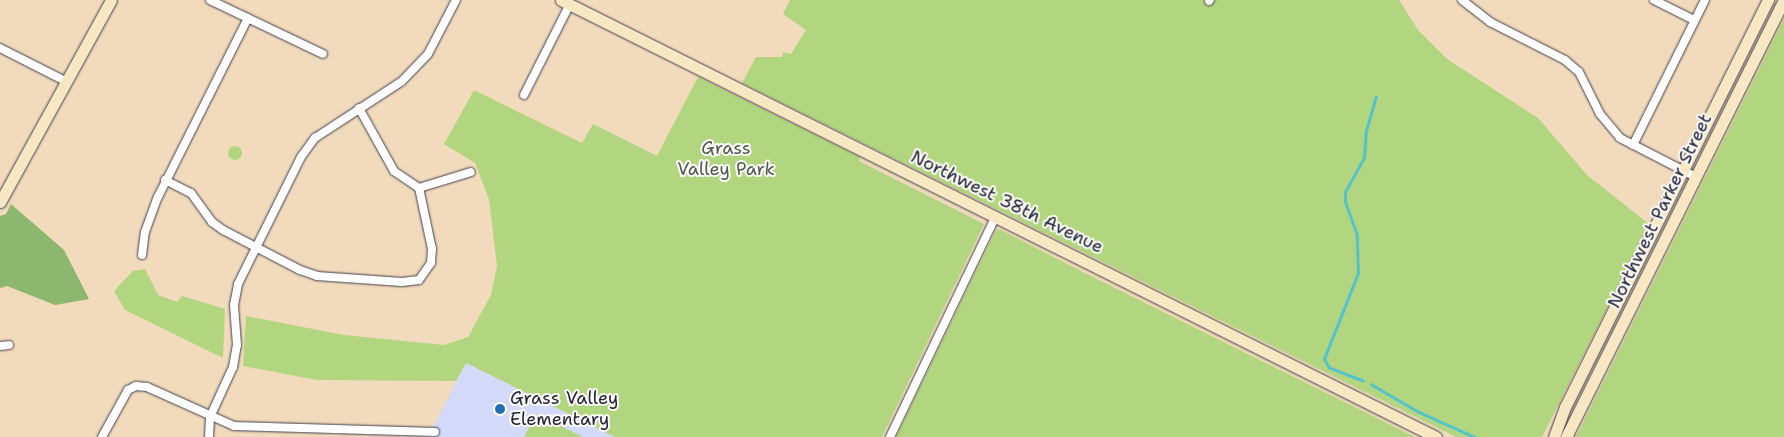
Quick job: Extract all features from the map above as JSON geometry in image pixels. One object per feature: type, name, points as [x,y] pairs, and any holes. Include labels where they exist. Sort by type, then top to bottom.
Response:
[{"type":"street","points":[[0,202],[111,0]]},
{"type":"street","points":[[210,0],[323,54]]},
{"type":"street","points":[[209,437],[210,417],[233,367],[237,345],[237,291],[254,246],[307,146],[359,108],[402,81],[428,54],[456,0]]},
{"type":"street","points":[[1462,0],[1490,22],[1565,60],[1588,85],[1609,128],[1633,146],[1696,177]]},
{"type":"street","points":[[1654,0],[1694,20]]},
{"type":"street","points":[[1633,146],[1704,0]]},
{"type":"street","name":"Northwest Parker Street","points":[[1554,437],[1565,407],[1768,0]]},
{"type":"street","name":"Northwest Parker Street","points":[[1566,437],[1784,0]]},
{"type":"street","points":[[524,94],[566,2]]},
{"type":"street","name":"Northwest 38th Avenue","points":[[566,2],[1436,437]]},
{"type":"street","points":[[142,255],[150,214],[165,180],[248,18]]},
{"type":"street","points":[[0,58],[2,49],[67,82]]},
{"type":"street","points":[[165,180],[191,193],[212,222],[254,246],[317,276],[402,282],[419,280],[432,263],[432,248],[419,188],[394,171],[359,108]]},
{"type":"street","points":[[419,188],[471,172]]},
{"type":"street","points":[[890,437],[996,216]]},
{"type":"street","points":[[0,346],[9,345]]},
{"type":"street","points":[[102,437],[128,390],[136,386],[147,386],[210,417],[234,426],[349,433],[435,432]]},
{"type":"shaded area","name":"Grass Valley Elementary","points":[[466,363],[615,437],[428,437]]},
{"type":"green space","points":[[790,0],[1399,0],[1418,30],[1447,59],[1538,118],[1587,175],[1649,224],[1542,437],[1456,437],[742,83],[756,57],[782,57],[783,52],[791,54],[806,30],[783,14]]},
{"type":"green space","points":[[1784,19],[1784,437],[1576,437]]},
{"type":"green space","name":"Grass Valley Park","points":[[698,77],[860,157],[859,161],[984,224],[882,437],[615,437],[466,363],[456,381],[317,380],[243,366],[246,316],[344,335],[444,345],[468,337],[491,295],[497,266],[489,199],[475,163],[444,144],[474,90],[582,143],[593,124],[657,156]]},
{"type":"green space","points":[[232,146],[238,146],[242,153],[238,160],[232,160],[228,156],[228,150]]},
{"type":"green space","points":[[11,204],[64,250],[89,299],[55,305],[7,286],[0,288],[0,216],[6,214]]},
{"type":"green space","points":[[999,229],[1415,437],[896,437],[996,230]]},
{"type":"green space","points":[[145,269],[158,295],[177,302],[182,296],[225,309],[223,358],[125,310],[114,291],[133,271]]},
{"type":"green space","points":[[536,414],[583,437],[524,437]]},
{"type":"waterway","points":[[1363,381],[1329,368],[1324,359],[1358,273],[1357,235],[1345,202],[1345,192],[1364,158],[1366,131],[1376,97]]},
{"type":"waterway","points":[[1371,384],[1419,412],[1475,437]]},
{"type":"place","name":"Grass Valley Elementary","points":[[500,409]]}]
